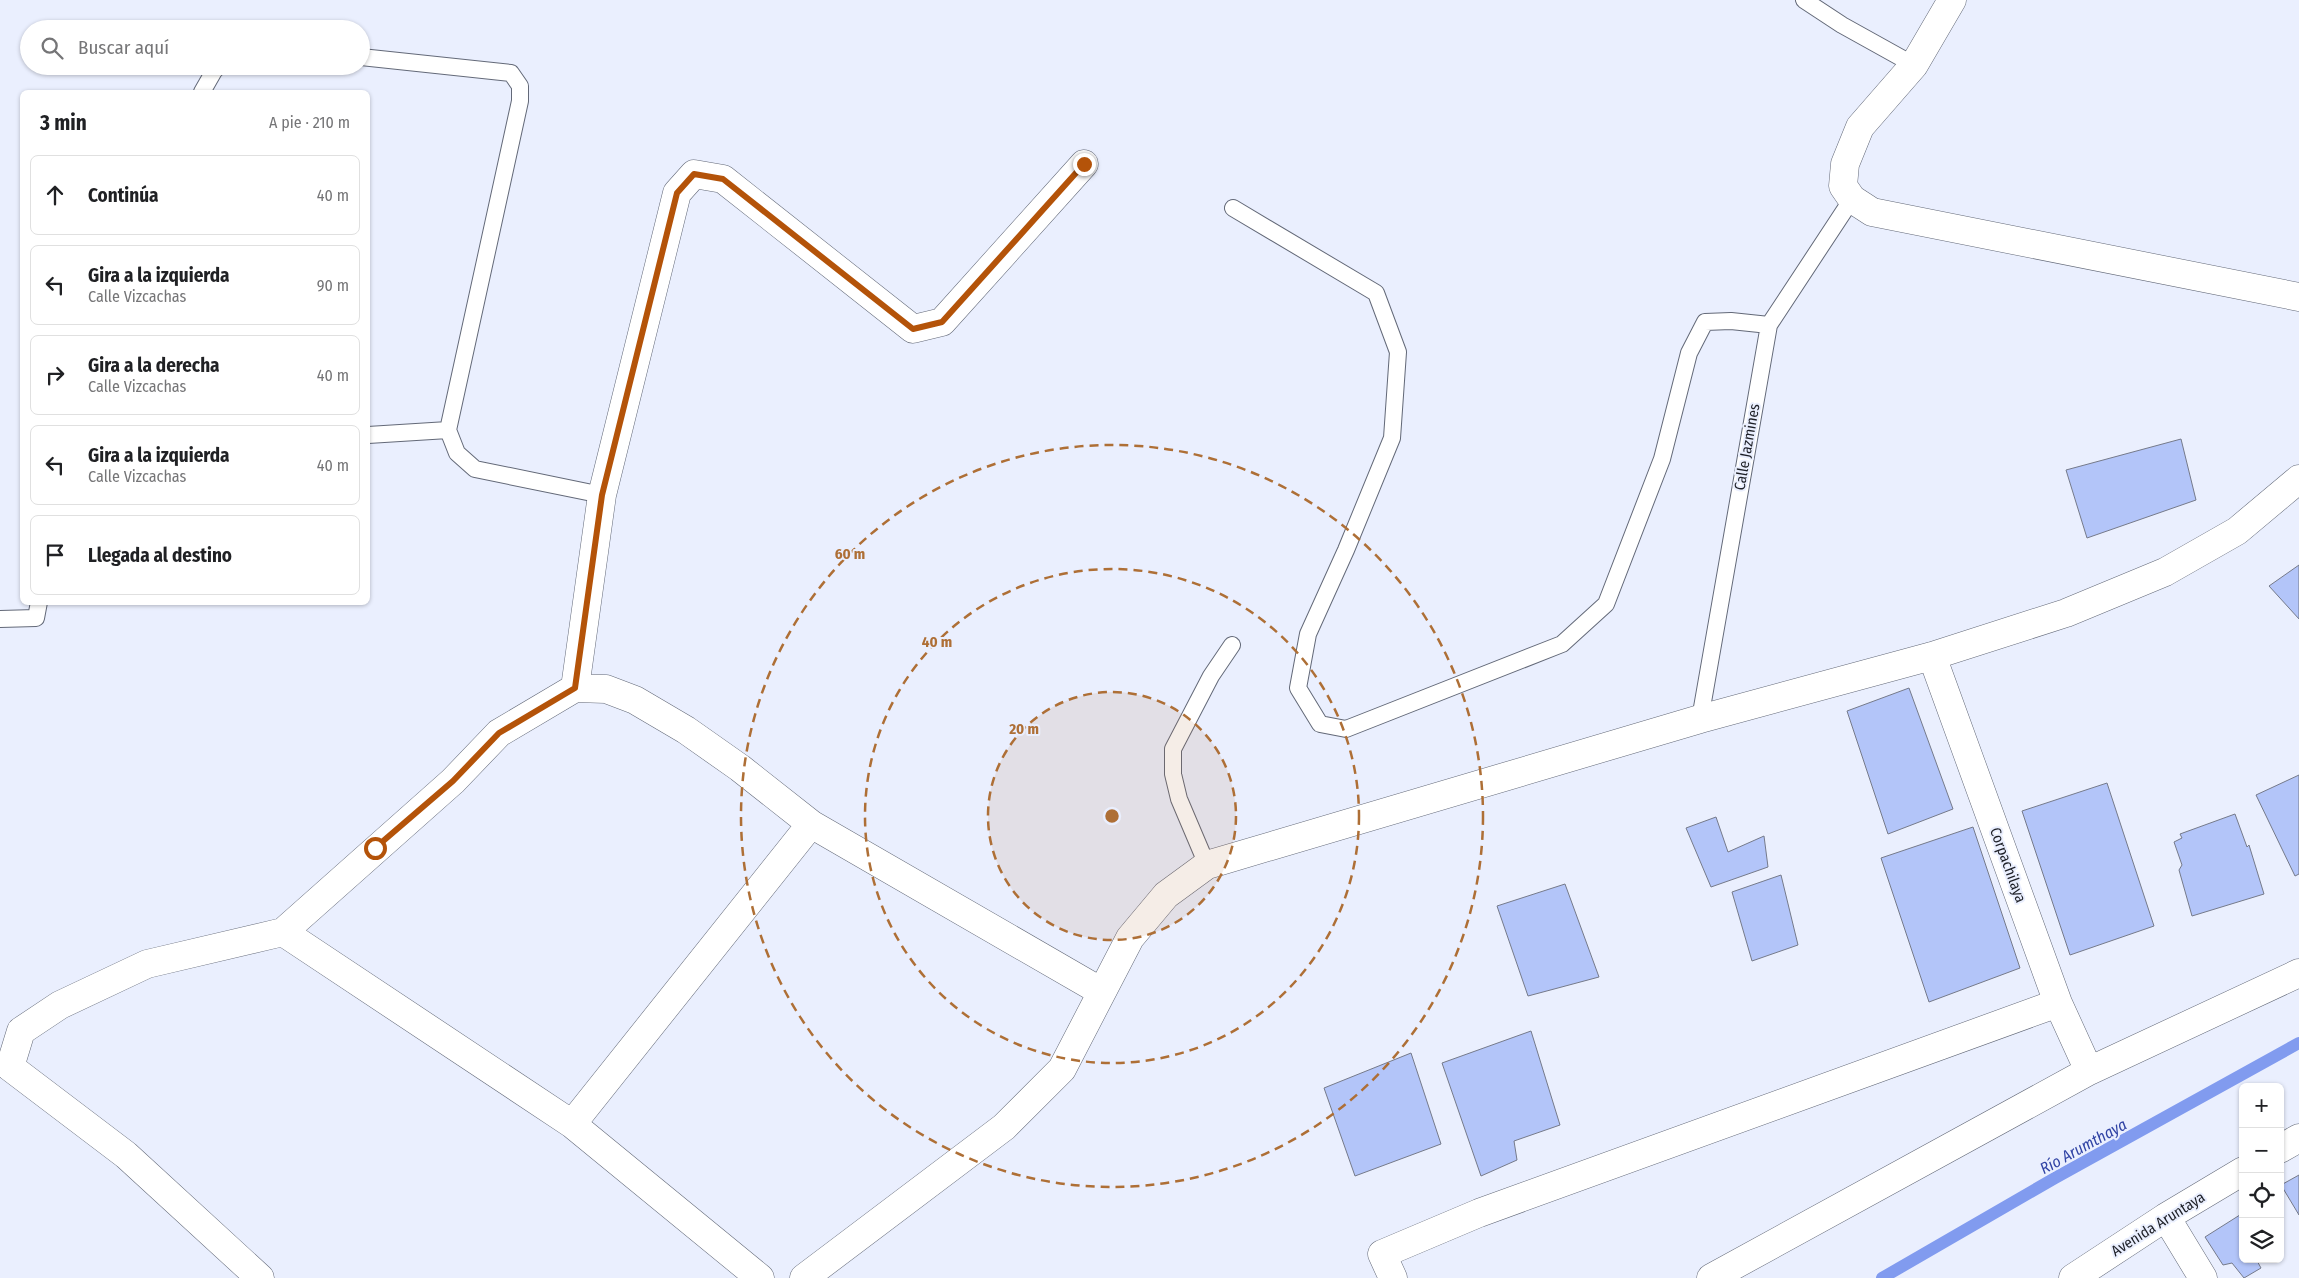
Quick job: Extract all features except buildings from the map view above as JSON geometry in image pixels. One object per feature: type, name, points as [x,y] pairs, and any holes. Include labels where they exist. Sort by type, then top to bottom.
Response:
[{"type":"street","points":[[1952,0],[1914,65],[1860,127],[1844,172],[1842,186],[1852,199],[1872,212],[2299,297]]},
{"type":"street","points":[[575,688],[602,495],[677,193],[694,174],[723,179],[913,329],[942,322],[1084,164]]},
{"type":"street","points":[[804,1278],[1004,1127],[1062,1069],[1130,938],[1166,895],[1207,865],[1700,719],[1932,656],[2066,613],[2166,572],[2237,531],[2299,479]]},
{"type":"street","name":"Corpachilaya","points":[[1932,656],[2058,1003],[2089,1071]]},
{"type":"street","points":[[260,1278],[126,1155],[10,1067],[21,1031],[60,1005],[147,964],[283,932],[453,781],[499,733],[575,688],[606,689],[634,700],[686,730],[740,768],[811,824],[1102,992]]},
{"type":"street","points":[[572,1124],[811,824]]},
{"type":"street","points":[[283,932],[572,1124],[760,1278]]},
{"type":"street","points":[[1711,1278],[2089,1071],[2299,973]]},
{"type":"street","points":[[1393,1278],[1382,1254],[1479,1213],[2058,1003]]},
{"type":"street","points":[[2284,1147],[2299,1138]]},
{"type":"street","name":"Avenida Aruntaya","points":[[2074,1278],[2166,1217],[2240,1173]]},
{"type":"street","points":[[2166,1217],[2203,1278]]},
{"type":"lane","points":[[1804,0],[1842,25],[1914,65]]},
{"type":"lane","points":[[370,58],[511,73],[520,86],[520,102],[448,430],[457,453],[475,470],[602,495]]},
{"type":"lane","points":[[203,90],[212,75]]},
{"type":"lane","name":"Calle Jazmines","points":[[1700,719],[1769,325],[1852,199]]},
{"type":"lane","points":[[1233,208],[1376,292],[1398,352],[1392,438],[1346,550],[1308,634],[1298,688],[1320,724],[1346,729],[1562,644],[1606,604],[1662,459],[1689,353],[1705,322],[1731,321],[1769,325]]},
{"type":"lane","points":[[370,435],[448,430]]},
{"type":"lane","points":[[0,619],[36,618],[38,605]]},
{"type":"lane","points":[[1207,865],[1179,799],[1173,774],[1173,749],[1211,676],[1232,645]]},
{"type":"waterway","name":"Río Arumthaya","points":[[1882,1278],[2055,1178],[2299,1043]]},
{"type":"route","points":[[375,848],[453,781],[499,733],[575,688],[602,495],[677,193],[694,174],[723,179],[913,329],[942,322],[1084,164]]}]
